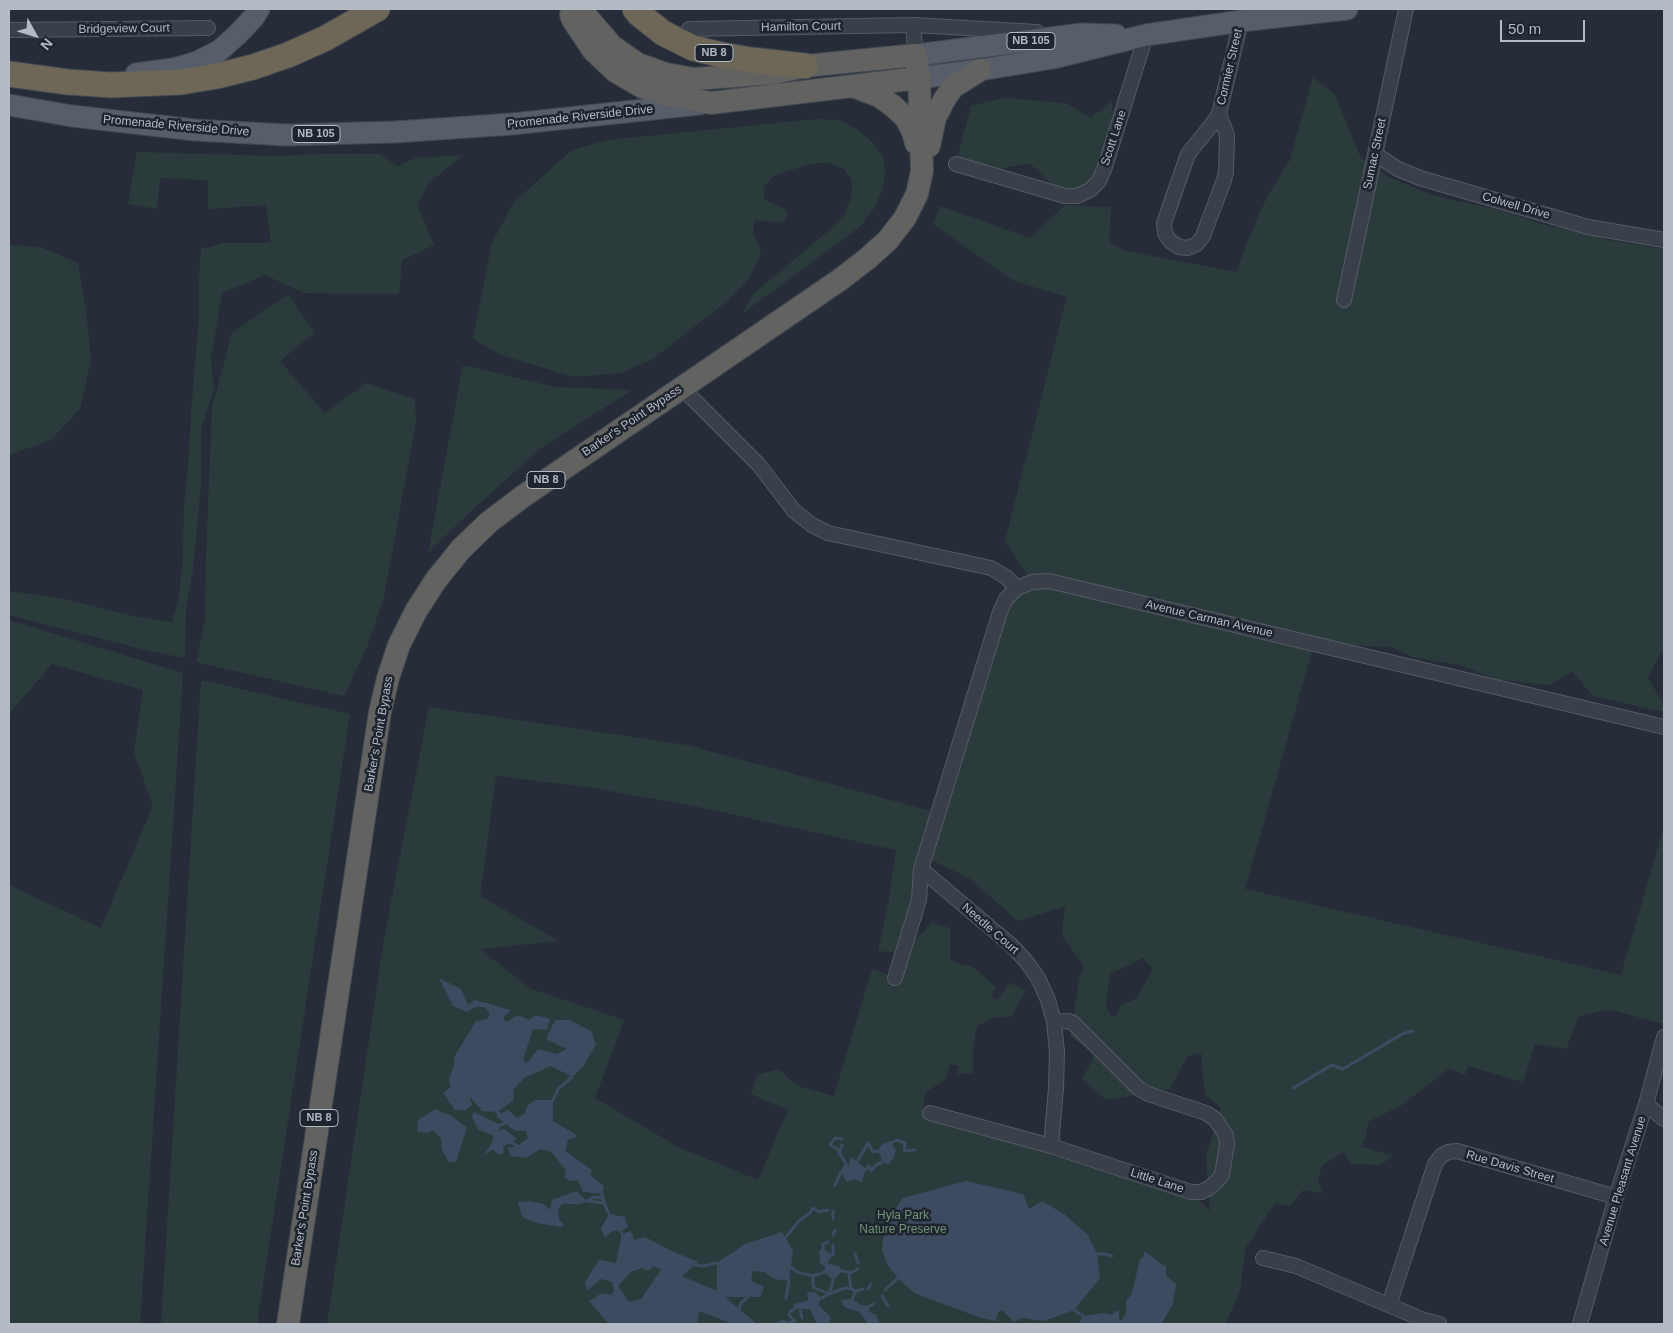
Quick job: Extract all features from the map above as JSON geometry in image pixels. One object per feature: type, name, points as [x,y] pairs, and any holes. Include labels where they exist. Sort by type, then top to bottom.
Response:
[{"type":"highway","points":[[9,74],[68,82],[111,85],[181,82],[217,76],[288,55],[326,38],[376,9]]},
{"type":"highway","points":[[570,9],[573,20],[593,50],[615,71],[642,87],[669,95],[711,103]]},
{"type":"highway","name":"Promenade Riverside Drive","points":[[583,9],[587,17],[612,46],[638,64],[666,74],[694,79],[774,73],[805,66],[916,56]]},
{"type":"highway","name":"NB 8","points":[[635,9],[663,33],[693,48],[722,56],[805,66]]},
{"type":"highway","name":"Barker's Point Bypass","points":[[288,1324],[380,712],[388,678],[399,645],[416,611],[436,580],[461,549],[490,522],[522,496],[841,279],[888,240],[905,218],[917,194],[922,171],[919,78],[916,56]]},
{"type":"highway","points":[[922,171],[935,118],[944,100],[953,87],[980,70]]},
{"type":"highway","name":"Promenade Riverside Drive","points":[[711,103],[919,78]]},
{"type":"highway","points":[[854,86],[879,96],[906,118],[913,132],[922,171]]},
{"type":"main road","points":[[9,64],[62,71],[117,74],[174,69],[197,62],[219,50],[237,35],[259,9]]},
{"type":"main road","name":"Promenade Riverside Drive","points":[[919,78],[1054,58],[1146,35],[1241,20],[1347,9]]},
{"type":"main road","name":"Promenade Riverside Drive","points":[[916,56],[1082,34],[1146,35]]},
{"type":"main road","name":"Promenade Riverside Drive","points":[[9,105],[72,116],[186,129],[286,135],[395,132],[512,124],[711,103]]},
{"type":"street","name":"Sumac Street","points":[[1344,300],[1406,9]]},
{"type":"street","name":"Cormier Street","points":[[1219,114],[1227,135],[1224,180],[1203,236],[1197,244],[1188,248],[1179,247],[1165,233],[1164,223],[1188,154],[1219,114],[1241,20]]},
{"type":"street","name":"Hamilton Court","points":[[688,29],[913,25],[1082,34]]},
{"type":"street","points":[[913,25],[916,56]]},
{"type":"street","name":"Bridgeview Court","points":[[9,30],[208,28]]},
{"type":"street","name":"Scott Lane","points":[[956,164],[1065,196],[1077,196],[1090,190],[1099,180],[1105,167],[1146,35]]},
{"type":"street","name":"Colwell Drive","points":[[1375,154],[1398,169],[1420,178],[1588,227],[1664,240]]},
{"type":"street","points":[[682,388],[759,466],[794,511],[812,526],[828,533],[991,568],[1006,577],[1017,588],[1006,599],[1000,612],[921,869],[919,900],[896,978]]},
{"type":"street","name":"Avenue Carman Avenue","points":[[1017,588],[1032,582],[1049,582],[1664,727]]},
{"type":"street","name":"Needle Court","points":[[921,869],[1011,945],[1038,978],[1048,1000],[1054,1022],[1057,1052],[1051,1146]]},
{"type":"street","name":"Little Lane","points":[[930,1113],[1051,1146],[1191,1192],[1201,1192],[1216,1182],[1222,1175],[1227,1144],[1226,1135],[1215,1119],[1206,1113],[1148,1094],[1138,1088],[1073,1023],[1063,1020],[1054,1022]]},
{"type":"street","name":"Avenue Pleasant Avenue","points":[[1580,1324],[1616,1197],[1646,1104],[1664,1037]]},
{"type":"street","points":[[1646,1104],[1664,1119]]},
{"type":"street","name":"Rue Davis Street","points":[[1389,1305],[1435,1164],[1441,1156],[1448,1152],[1457,1151],[1616,1197]]},
{"type":"street","points":[[1263,1258],[1296,1266],[1424,1320],[1439,1324]]},
{"type":"green space","name":"Hyla Park Nature Preserve","points":[[1313,77],[1335,95],[1360,156],[1389,177],[1434,196],[1495,209],[1542,224],[1614,241],[1664,249],[1664,652],[1661,652],[1648,678],[1664,705],[1664,712],[1593,696],[1572,672],[1550,685],[1499,680],[1460,665],[1412,657],[1391,647],[1314,644],[1245,889],[1621,975],[1664,826],[1664,1024],[1608,1009],[1579,1016],[1566,1049],[1535,1044],[1523,1082],[1468,1066],[1465,1075],[1450,1068],[1402,1105],[1368,1122],[1362,1147],[1393,1156],[1380,1165],[1352,1164],[1343,1152],[1322,1166],[1318,1180],[1322,1193],[1303,1190],[1290,1206],[1275,1203],[1245,1249],[1240,1291],[1225,1324],[327,1324],[384,939],[429,707],[687,745],[938,813],[1000,612],[1032,582],[1005,541],[1067,297],[1014,281],[933,224],[940,206],[1030,238],[1065,205],[1111,207],[1109,242],[1125,251],[1237,272],[1246,245],[1267,197],[1290,160]],"holes":[[[496,776],[593,788],[694,806],[896,850],[889,900],[878,951],[904,951],[895,978],[872,969],[834,1096],[798,1086],[778,1069],[757,1075],[751,1094],[788,1110],[758,1180],[680,1148],[595,1098],[624,1020],[531,989],[480,949],[559,941],[480,896]],[[925,857],[969,878],[1018,921],[1065,906],[1062,936],[1084,966],[1080,976],[1070,1036],[1095,1054],[1082,1080],[1107,1100],[1169,1089],[1188,1056],[1201,1053],[1205,1094],[1221,1108],[1206,1156],[1210,1211],[1191,1192],[922,1112],[925,1093],[946,1079],[950,1064],[959,1066],[957,1074],[973,1073],[973,1048],[977,1026],[992,1018],[1011,1017],[1026,990],[1010,983],[997,1000],[991,996],[996,988],[978,971],[950,959],[950,928],[932,923],[905,950]],[[1143,958],[1153,969],[1136,999],[1123,1004],[1113,1018],[1106,1007],[1110,974]]]},
{"type":"green space","points":[[1003,98],[1066,103],[1091,118],[1112,101],[1114,140],[1099,181],[1065,196],[1029,163],[985,172],[956,164],[971,106]]},
{"type":"green space","points":[[817,119],[839,120],[857,129],[873,143],[883,156],[885,172],[883,188],[875,207],[861,226],[743,313],[753,294],[827,232],[844,215],[852,195],[852,180],[844,169],[828,163],[813,163],[775,175],[764,187],[764,199],[787,211],[787,219],[780,223],[755,220],[753,233],[761,252],[749,279],[725,303],[653,359],[621,373],[574,377],[501,355],[473,339],[492,243],[514,202],[572,150],[608,140]]},
{"type":"green space","points":[[137,152],[274,156],[380,154],[397,166],[416,158],[463,155],[429,183],[417,204],[434,245],[402,260],[399,294],[304,293],[265,275],[222,293],[211,358],[214,388],[201,429],[201,485],[193,570],[186,608],[185,658],[153,652],[9,615],[9,591],[59,598],[133,616],[172,622],[178,601],[183,559],[184,506],[199,317],[201,249],[224,243],[271,243],[266,205],[208,209],[208,180],[160,178],[157,209],[128,204]]},
{"type":"green space","points":[[9,245],[40,247],[78,263],[86,311],[91,360],[80,409],[51,440],[9,455]]},
{"type":"green space","points":[[288,294],[314,333],[280,361],[325,413],[366,383],[415,399],[416,422],[384,597],[367,647],[344,696],[196,662],[205,621],[212,408],[232,333]]},
{"type":"green space","points":[[463,365],[555,387],[632,390],[541,448],[428,553]]},
{"type":"green space","points":[[9,620],[183,673],[140,1324],[9,1324],[9,885],[101,928],[153,806],[134,752],[143,690],[52,664],[9,714]]},
{"type":"green space","points":[[201,680],[350,714],[257,1324],[161,1324]]},
{"type":"water","points":[[439,978],[461,989],[468,1005],[475,1000],[511,1010],[503,1018],[506,1022],[518,1015],[529,1020],[535,1015],[550,1019],[547,1030],[533,1029],[523,1060],[527,1063],[538,1049],[557,1054],[567,1049],[546,1039],[555,1020],[569,1020],[591,1031],[596,1044],[583,1067],[572,1077],[551,1066],[524,1078],[513,1090],[514,1100],[497,1112],[482,1111],[470,1097],[472,1105],[466,1110],[455,1110],[443,1093],[451,1087],[449,1079],[454,1065],[454,1057],[476,1021],[487,1019],[490,1015],[485,1007],[476,1007],[467,1012],[453,1006]]},
{"type":"water","points":[[536,1100],[553,1100],[553,1121],[578,1136],[568,1140],[565,1151],[592,1170],[590,1175],[604,1186],[602,1194],[583,1192],[578,1180],[570,1181],[564,1177],[566,1170],[551,1152],[540,1149],[526,1158],[511,1156],[507,1148],[517,1146],[528,1138],[526,1131],[515,1131],[496,1116],[508,1110],[517,1118],[524,1114],[528,1105]]},
{"type":"water","points":[[435,1109],[452,1116],[467,1128],[456,1162],[449,1162],[442,1150],[441,1138],[432,1130],[427,1133],[417,1131],[418,1120]]},
{"type":"water","points":[[474,1112],[501,1125],[498,1131],[505,1129],[517,1139],[503,1147],[504,1153],[499,1155],[492,1149],[485,1154],[494,1136],[478,1129],[472,1117]]},
{"type":"water","points":[[890,1141],[896,1150],[894,1157],[888,1165],[883,1162],[878,1151],[881,1145]]},
{"type":"water","points":[[851,1157],[866,1169],[862,1182],[854,1179],[847,1182],[841,1172],[845,1162],[849,1165]]},
{"type":"water","points":[[966,1181],[1023,1194],[1029,1209],[1042,1201],[1064,1214],[1088,1235],[1097,1254],[1100,1278],[1074,1310],[1044,1321],[1023,1318],[1014,1322],[1002,1310],[998,1312],[996,1321],[981,1318],[914,1293],[898,1278],[887,1264],[882,1249],[884,1230],[893,1212],[903,1198]]},
{"type":"water","points":[[576,1191],[587,1201],[581,1204],[562,1204],[558,1210],[559,1219],[564,1225],[560,1227],[537,1223],[522,1217],[518,1202],[530,1201],[544,1204],[550,1210],[552,1200]]},
{"type":"water","points":[[609,1214],[625,1217],[628,1227],[621,1231],[613,1231],[605,1237],[601,1229]]},
{"type":"water","points":[[631,1231],[634,1240],[645,1237],[698,1262],[682,1276],[717,1291],[717,1263],[745,1244],[782,1232],[793,1251],[789,1281],[774,1279],[764,1272],[753,1271],[751,1281],[764,1287],[760,1297],[725,1297],[757,1324],[733,1324],[699,1311],[697,1324],[609,1324],[589,1301],[602,1293],[611,1295],[614,1290],[612,1282],[601,1279],[587,1291],[585,1282],[599,1260],[616,1263],[622,1234]],"holes":[[[654,1266],[661,1270],[641,1299],[629,1302],[618,1286],[631,1272],[642,1268],[648,1271]]]},
{"type":"water","points":[[823,1249],[833,1255],[827,1263],[839,1266],[842,1271],[833,1281],[825,1272],[825,1267],[820,1263],[819,1251]]},
{"type":"water","points":[[1144,1251],[1166,1267],[1166,1276],[1176,1284],[1173,1304],[1161,1324],[1078,1324],[1083,1316],[1103,1313],[1111,1315],[1116,1311],[1119,1311],[1119,1320],[1122,1320],[1126,1313],[1126,1302],[1132,1293],[1140,1259],[1144,1256]]},
{"type":"water","points":[[808,1292],[815,1292],[822,1298],[819,1301],[819,1305],[831,1318],[829,1324],[817,1324],[810,1309],[794,1309],[794,1304],[809,1300]]},
{"type":"water","points":[[852,1299],[861,1305],[869,1306],[869,1312],[875,1314],[880,1323],[883,1324],[868,1324],[859,1312],[844,1307],[841,1300]]},
{"type":"waterway","points":[[1293,1088],[1332,1065],[1343,1069],[1402,1034],[1413,1031]]},
{"type":"waterway","points":[[553,1100],[558,1089],[572,1077]]},
{"type":"waterway","points":[[501,1125],[505,1123]]},
{"type":"waterway","points":[[842,1139],[835,1138],[830,1145],[837,1149],[845,1162]]},
{"type":"waterway","points":[[891,1143],[897,1140],[905,1143],[904,1151],[915,1150]]},
{"type":"waterway","points":[[511,1142],[517,1146]]},
{"type":"waterway","points":[[857,1162],[868,1143],[873,1152],[878,1151]]},
{"type":"waterway","points":[[839,1153],[842,1145]]},
{"type":"waterway","points":[[866,1169],[869,1166],[871,1171],[876,1165],[883,1162]]},
{"type":"waterway","points":[[835,1185],[841,1172]]},
{"type":"waterway","points":[[602,1194],[609,1214]]},
{"type":"waterway","points":[[587,1201],[594,1197],[603,1198]]},
{"type":"waterway","points":[[587,1201],[604,1203]]},
{"type":"waterway","points":[[785,1238],[813,1208],[819,1212],[828,1210]]},
{"type":"waterway","points":[[833,1211],[833,1219]]},
{"type":"waterway","points":[[833,1235],[835,1230]]},
{"type":"waterway","points":[[823,1249],[823,1244],[828,1242]]},
{"type":"waterway","points":[[833,1245],[833,1255]]},
{"type":"waterway","points":[[855,1254],[858,1263]]},
{"type":"waterway","points":[[1097,1254],[1112,1256]]},
{"type":"waterway","points":[[695,1265],[703,1266],[717,1263]]},
{"type":"waterway","points":[[791,1267],[797,1272],[813,1276],[825,1272]]},
{"type":"waterway","points":[[842,1271],[851,1273],[858,1269]]},
{"type":"waterway","points":[[849,1273],[851,1289],[856,1291]]},
{"type":"waterway","points":[[813,1276],[813,1287],[829,1294],[845,1288],[851,1289]]},
{"type":"waterway","points":[[885,1290],[898,1278]]},
{"type":"waterway","points":[[786,1298],[789,1281]]},
{"type":"waterway","points":[[822,1298],[829,1294],[833,1281]]},
{"type":"waterway","points":[[868,1289],[871,1284]]},
{"type":"waterway","points":[[852,1299],[856,1291],[863,1289]]},
{"type":"waterway","points":[[882,1296],[888,1306]]},
{"type":"waterway","points":[[739,1309],[741,1303],[748,1297]]},
{"type":"waterway","points":[[869,1306],[873,1304]]},
{"type":"waterway","points":[[790,1312],[794,1309]]},
{"type":"waterway","points":[[800,1309],[802,1318]]},
{"type":"waterway","points":[[1074,1310],[1083,1316]]},
{"type":"waterway","points":[[789,1315],[795,1321]]},
{"type":"waterway","points":[[777,1324],[783,1321],[787,1323],[795,1321]]}]
